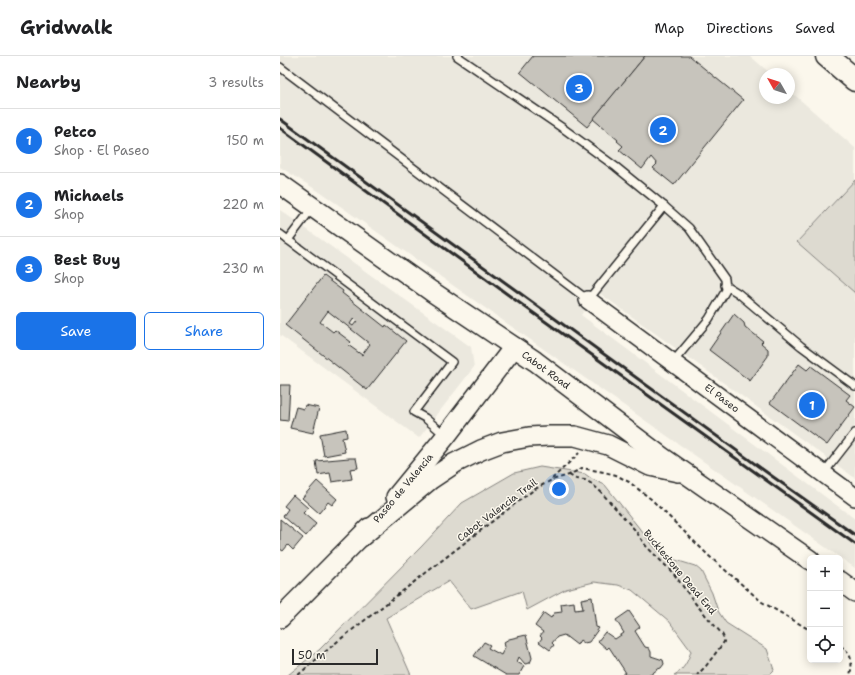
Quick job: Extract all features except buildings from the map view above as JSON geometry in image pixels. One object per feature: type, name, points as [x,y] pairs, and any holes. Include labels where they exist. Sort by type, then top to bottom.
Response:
[{"type":"highway","points":[[827,56],[855,80]]},
{"type":"main road","name":"Cabot Road","points":[[280,184],[431,291],[535,361],[686,474],[807,558]]},
{"type":"main road","name":"Paseo de Valencia","points":[[280,618],[362,537],[416,475],[514,347]]},
{"type":"main road","points":[[362,537],[431,479],[455,463],[481,450],[502,442],[530,437],[575,436],[608,445],[650,466],[686,474]]},
{"type":"main road","points":[[843,583],[855,592]]},
{"type":"street","name":"El Paseo","points":[[588,300],[855,497]]},
{"type":"lane","points":[[457,56],[564,129],[616,167],[689,228],[725,279],[726,290],[709,319],[673,362]]},
{"type":"lane","points":[[280,68],[588,300],[664,206]]},
{"type":"lane","points":[[288,240],[313,207]]},
{"type":"lane","points":[[280,234],[452,362],[414,412],[425,418],[446,436]]},
{"type":"lane","points":[[725,285],[738,293],[800,346],[855,386]]},
{"type":"lane","points":[[823,474],[855,433]]},
{"type":"path","points":[[552,480],[579,453],[585,439]]},
{"type":"path","name":"Cabot Valencia Trail","points":[[298,675],[338,641],[535,489],[552,480],[569,475],[582,468],[616,475],[628,482],[651,499],[709,556],[762,602],[807,628]]},
{"type":"path","name":"Bucklestone Dead End","points":[[569,475],[576,479],[585,480],[601,492],[635,530],[646,546],[674,574],[695,603],[722,634],[724,642],[706,666],[697,675]]},
{"type":"path","points":[[843,648],[850,656],[852,664],[850,675]]},
{"type":"shaded area","points":[[280,56],[750,56],[764,68],[759,68],[759,104],[795,104],[795,95],[855,148],[855,180],[797,242],[855,293],[855,478],[598,292],[581,315],[855,519],[855,568],[843,560],[843,555],[837,555],[323,194],[280,167]]},
{"type":"shaded area","points":[[855,180],[855,293],[797,242]]},
{"type":"shaded area","points":[[280,210],[471,347],[474,367],[419,438],[280,335]]},
{"type":"shaded area","points":[[540,467],[585,474],[605,485],[655,548],[669,558],[695,566],[701,571],[712,593],[718,611],[726,623],[767,649],[774,670],[769,675],[674,675],[685,665],[691,651],[669,621],[632,590],[618,585],[594,582],[566,589],[527,610],[522,591],[471,609],[449,581],[386,618],[411,675],[288,675],[319,650],[422,546],[462,503],[514,473]]},
{"type":"railway","points":[[280,119],[855,535]]},
{"type":"railway","points":[[280,128],[507,294],[855,544]]},
{"type":"place","name":"Best Buy","points":[[579,88]]},
{"type":"place","name":"Michaels","points":[[663,130]]},
{"type":"place","name":"Petco","points":[[812,405]]}]
